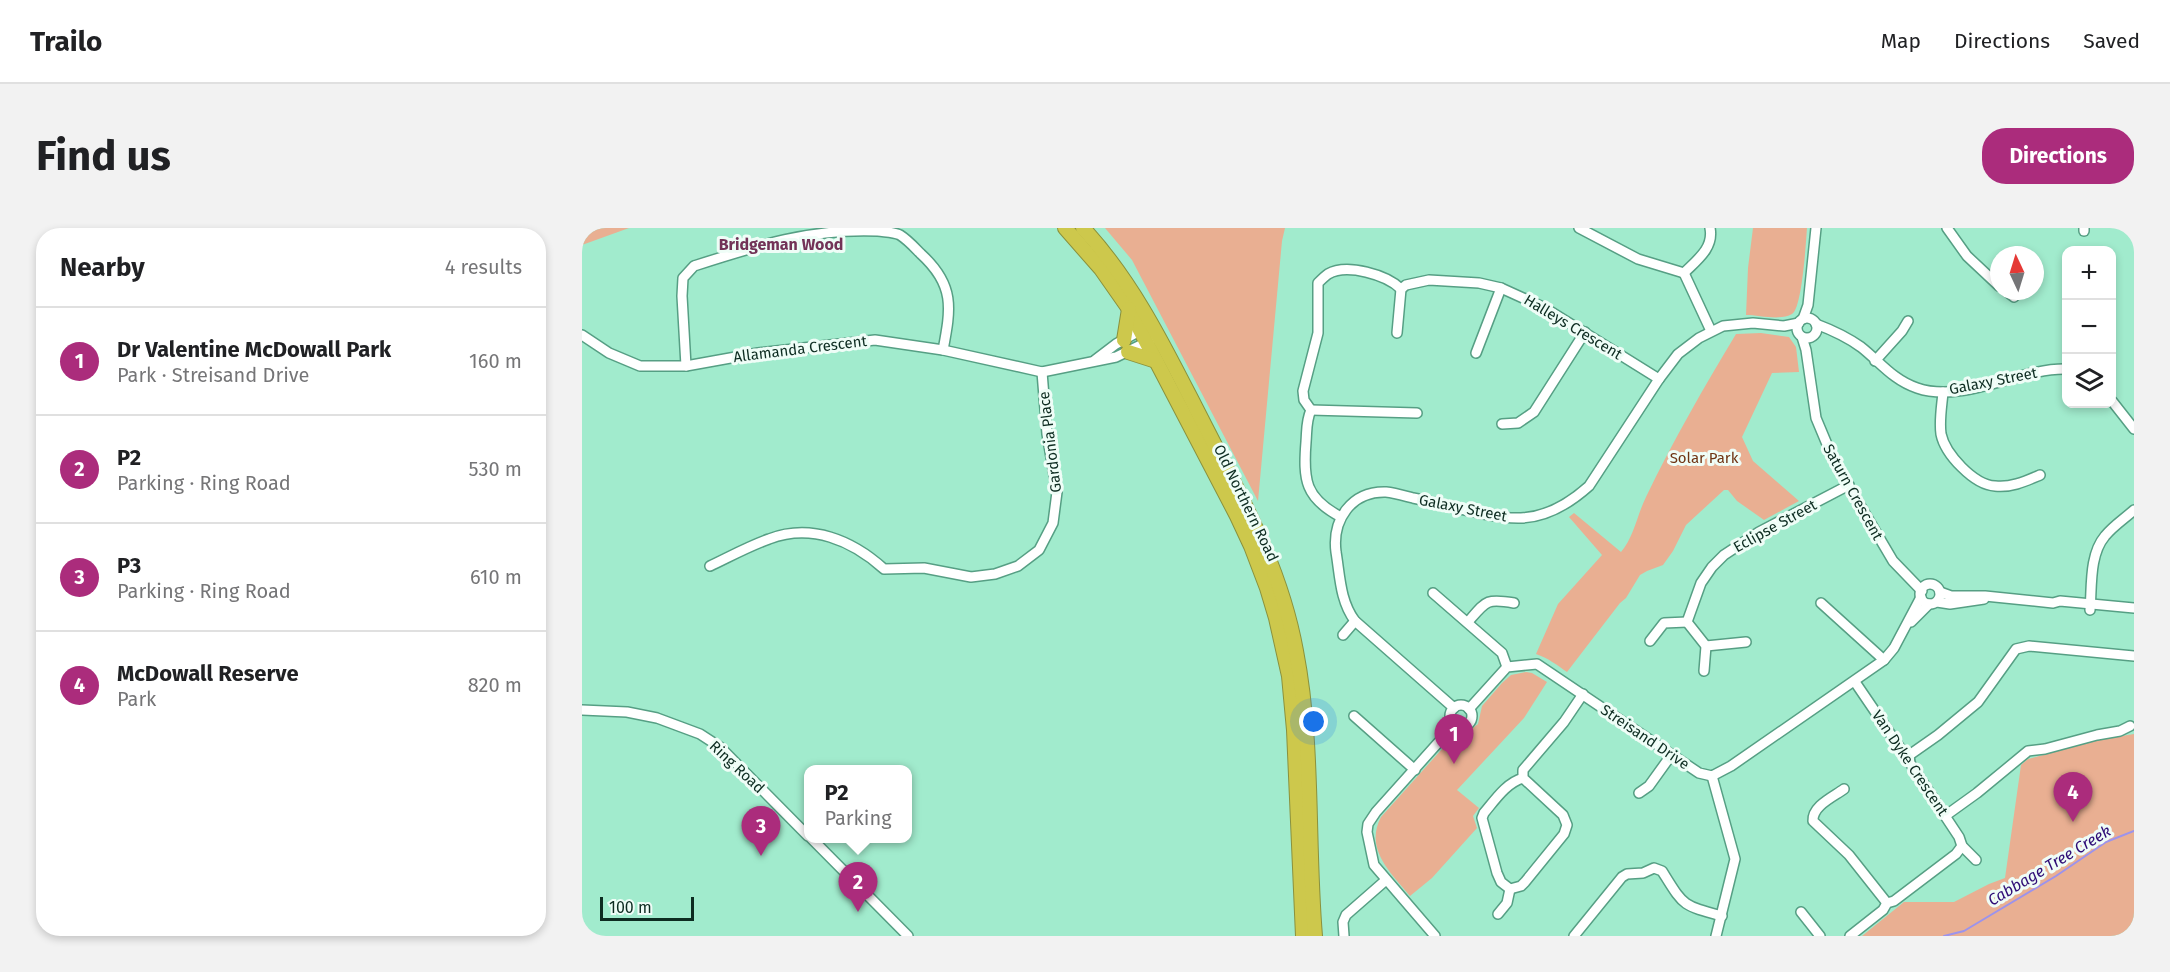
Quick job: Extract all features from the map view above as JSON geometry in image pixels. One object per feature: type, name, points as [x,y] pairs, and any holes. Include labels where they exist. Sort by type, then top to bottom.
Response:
[{"type":"highway","name":"Old Northern Road","points":[[1065,228],[1101,268],[1129,309],[1150,333],[1156,362],[1251,546],[1276,618],[1286,662],[1293,711],[1303,936]]},
{"type":"highway","name":"Old Northern Road","points":[[1083,228],[1120,273],[1150,333],[1257,529],[1279,584],[1292,629],[1304,704],[1315,936]]},
{"type":"highway","points":[[1129,309],[1126,346],[1156,362]]},
{"type":"street","points":[[1579,228],[1638,259],[1684,273],[1711,331]]},
{"type":"street","points":[[1684,273],[1709,246],[1710,228]]},
{"type":"street","points":[[1807,328],[1816,228]]},
{"type":"street","points":[[1947,228],[1967,256],[1990,278]]},
{"type":"street","points":[[686,366],[683,278],[694,266],[794,234],[807,232],[860,229],[900,231],[936,268],[948,293],[949,316],[943,350]]},
{"type":"street","points":[[1311,410],[1304,400],[1303,391],[1318,333],[1317,283],[1330,272],[1350,270],[1379,276],[1401,289],[1397,333]]},
{"type":"street","name":"Halleys Crescent","points":[[1401,289],[1406,285],[1429,280],[1479,283],[1501,288],[1545,308],[1659,379]]},
{"type":"street","points":[[1476,353],[1501,288]]},
{"type":"street","points":[[1875,361],[1908,321]]},
{"type":"street","name":"Galaxy Street","points":[[1341,517],[1349,505],[1362,496],[1387,492],[1504,518],[1534,517],[1554,510],[1574,500],[1589,486],[1678,354],[1711,331],[1723,326],[1739,324],[1784,326],[1831,331],[1862,348],[1897,379],[1916,388],[1943,392],[2062,369]]},
{"type":"street","name":"Saturn Crescent","points":[[1807,328],[1806,350],[1816,418],[1834,461],[1893,561],[1923,591]]},
{"type":"street","points":[[1502,424],[1518,423],[1534,412],[1585,332]]},
{"type":"street","name":"Allamanda Crescent","points":[[582,335],[609,353],[640,366],[686,366],[798,347],[875,340],[943,350],[1042,372],[1095,360],[1106,360],[1150,333]]},
{"type":"street","name":"Allamanda Crescent","points":[[1126,346],[1150,333]]},
{"type":"street","name":"Gardonia Place","points":[[710,567],[769,538],[798,532],[826,535],[848,543],[870,556],[884,568],[924,568],[971,577],[1018,566],[1039,550],[1053,523],[1057,492],[1047,434],[1042,372]]},
{"type":"street","points":[[1943,392],[1940,423],[1942,435],[1950,456],[1967,472],[1997,487],[2013,485],[2040,475]]},
{"type":"street","points":[[2116,406],[2133,427]]},
{"type":"street","points":[[1311,410],[1417,412]]},
{"type":"street","points":[[1311,410],[1306,422],[1307,485],[1314,498],[1327,510],[1341,517],[1336,528],[1335,545],[1345,606],[1355,621],[1454,708]]},
{"type":"street","name":"Eclipse Street","points":[[1687,622],[1701,583],[1724,555],[1759,532],[1849,485]]},
{"type":"street","points":[[2090,607],[2094,562],[2100,542],[2115,525],[2134,510]]},
{"type":"street","points":[[1716,936],[1735,859],[1712,776],[1731,766],[1884,660],[1905,629],[1923,591],[1936,587],[1935,599],[1905,629]]},
{"type":"street","points":[[1923,591],[1924,602],[1935,599],[1950,604],[2001,598],[2053,603],[2060,601],[2134,614]]},
{"type":"street","points":[[1433,593],[1502,653],[1507,667],[1469,709]]},
{"type":"street","points":[[1467,622],[1487,602],[1495,600],[1514,603]]},
{"type":"street","points":[[1821,603],[1884,660]]},
{"type":"street","points":[[2090,607],[2134,608]]},
{"type":"street","points":[[1343,635],[1355,621]]},
{"type":"street","points":[[1650,641],[1664,623],[1687,622],[1707,646],[1704,671]]},
{"type":"street","points":[[1707,646],[1746,642]]},
{"type":"street","points":[[1908,756],[1978,702],[2016,649],[2020,647],[2134,656]]},
{"type":"street","name":"Streisand Drive","points":[[1507,667],[1537,664],[1699,773],[1712,776]]},
{"type":"street","name":"Van Dyke Crescent","points":[[1855,682],[1902,751],[1908,756],[1910,763],[1959,837],[1962,846],[1976,860]]},
{"type":"street","points":[[1522,778],[1523,770],[1564,722],[1583,694]]},
{"type":"street","points":[[1463,706],[1469,709],[1472,716],[1470,724],[1462,728],[1454,725],[1450,717],[1454,708],[1463,706]]},
{"type":"street","name":"Ring Road","points":[[582,710],[627,712],[657,718],[700,734],[720,747],[804,831]]},
{"type":"street","points":[[1354,716],[1414,770]]},
{"type":"street","points":[[1435,936],[1374,865],[1371,858],[1368,824],[1376,812],[1454,725]]},
{"type":"street","points":[[1945,816],[2028,751],[2046,749],[2120,731],[2130,726]]},
{"type":"street","points":[[1639,793],[1649,786],[1672,754]]},
{"type":"street","points":[[1510,889],[1521,886],[1525,882],[1564,834],[1567,825],[1563,815],[1522,778]]},
{"type":"street","points":[[1510,889],[1501,882],[1497,873],[1482,818],[1506,788],[1515,780],[1522,778]]},
{"type":"street","points":[[1844,789],[1817,808],[1812,815],[1813,821],[1849,855],[1887,903]]},
{"type":"street","name":"Ring Road","points":[[816,843],[908,936]]},
{"type":"street","points":[[1850,936],[1883,910],[1887,903],[1894,901],[1956,854],[1962,846]]},
{"type":"street","points":[[1574,936],[1622,877],[1627,874],[1643,873],[1654,868],[1662,871],[1686,905],[1722,916]]},
{"type":"street","points":[[1344,936],[1343,922],[1346,915],[1386,880]]},
{"type":"street","points":[[1498,914],[1507,903],[1510,889]]},
{"type":"street","points":[[1801,912],[1820,936]]},
{"type":"green space","points":[[582,228],[629,228],[582,245]]},
{"type":"green space","points":[[1105,228],[1285,228],[1258,501],[1132,260]]},
{"type":"green space","points":[[1753,228],[1807,228],[1801,288],[1792,314],[1776,317],[1746,315]]},
{"type":"green space","name":"Solar Park","points":[[1761,333],[1789,337],[1796,347],[1799,372],[1772,373],[1742,437],[1753,461],[1799,501],[1764,520],[1737,501],[1728,490],[1724,490],[1686,525],[1663,565],[1640,575],[1626,598],[1567,672],[1536,654],[1558,604],[1602,555],[1569,517],[1574,513],[1621,552],[1629,540],[1643,504],[1667,455],[1736,334]]},
{"type":"green space","points":[[1526,672],[1547,682],[1524,718],[1457,790],[1479,808],[1473,816],[1477,828],[1432,878],[1410,896],[1388,869],[1378,850],[1377,829],[1381,817],[1451,739],[1478,724],[1482,706],[1502,683],[1511,675]]},
{"type":"green space","points":[[2134,734],[2134,933],[2132,936],[1862,936],[1904,902],[1954,902],[2005,878],[2021,765],[2028,759],[2103,739]]},
{"type":"waterway","points":[[582,232],[593,228]]},
{"type":"waterway","name":"Cabbage Tree Creek","points":[[1944,936],[1964,931],[2056,876],[2106,842],[2134,831]]},
{"type":"place","name":"Dr Valentine McDowall Park","points":[[1454,764]]},
{"type":"place","name":"McDowall Reserve","points":[[2073,822]]},
{"type":"place","name":"P3","points":[[761,856]]},
{"type":"place","name":"P2","points":[[858,912]]},
{"type":"district","name":"Bridgeman Wood","points":[[781,244]]}]
